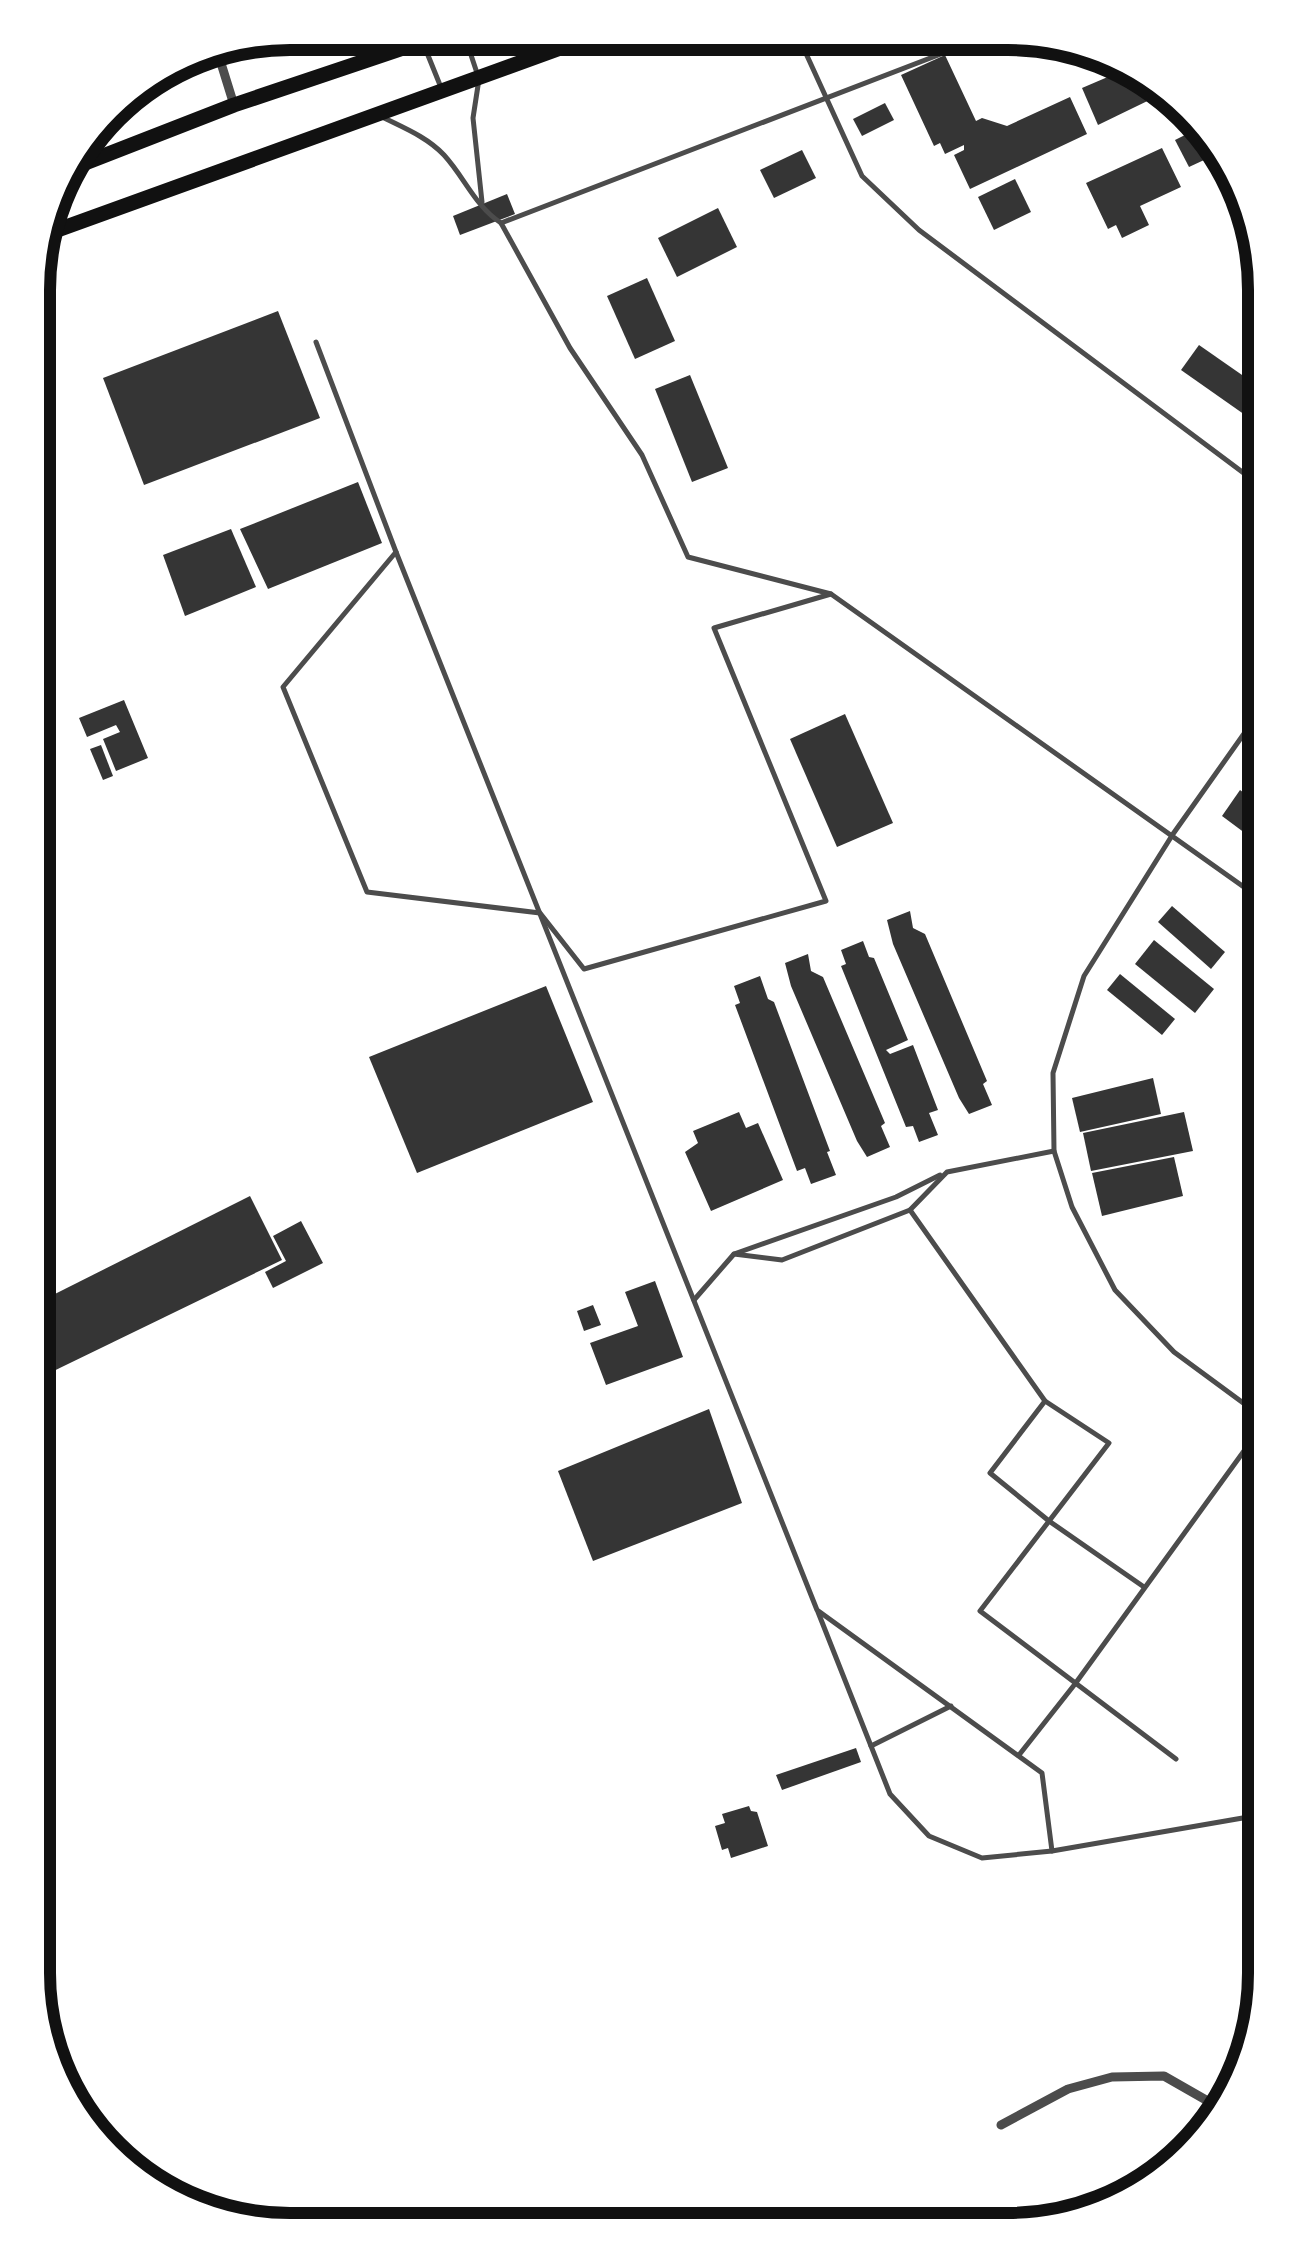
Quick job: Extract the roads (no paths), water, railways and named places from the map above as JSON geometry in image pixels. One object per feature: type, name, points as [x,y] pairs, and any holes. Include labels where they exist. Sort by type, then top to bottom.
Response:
[{"type":"highway","points":[[86,163],[387,50]]},
{"type":"highway","points":[[58,230],[557,50]]},
{"type":"street","points":[[220,61],[234,105]]},
{"type":"street","points":[[1001,2125],[1068,2089],[1112,2077],[1164,2076],[1210,2102]]},
{"type":"lane","points":[[425,50],[443,93]]},
{"type":"lane","points":[[469,50],[479,80],[473,118],[482,205]]},
{"type":"lane","points":[[805,50],[862,176],[920,230],[1248,475]]},
{"type":"lane","points":[[501,223],[951,50]]},
{"type":"lane","points":[[378,116],[430,142],[488,214],[501,223],[570,348],[642,456],[688,557],[831,594],[1248,889]]},
{"type":"lane","points":[[316,342],[890,1794],[928,1836],[982,1858],[1052,1851],[1247,1817]]},
{"type":"lane","points":[[396,552],[283,687],[367,892],[540,913],[584,968],[826,901],[714,628],[831,594]]},
{"type":"lane","points":[[1247,1408],[1174,1352],[1115,1290],[1072,1207],[1054,1151],[1054,1073],[1084,976],[1173,834],[1248,728]]},
{"type":"lane","points":[[694,1300],[734,1254],[896,1197],[947,1172],[1054,1151]]},
{"type":"lane","points":[[734,1254],[782,1260],[910,1210],[947,1172]]},
{"type":"lane","points":[[910,1210],[1045,1401],[1109,1444],[980,1611],[1176,1759]]},
{"type":"lane","points":[[1045,1401],[990,1473],[1049,1521],[1145,1588]]},
{"type":"lane","points":[[1019,1755],[1247,1446]]},
{"type":"lane","points":[[817,1610],[1042,1772],[1052,1851]]},
{"type":"lane","points":[[871,1746],[951,1706]]}]
